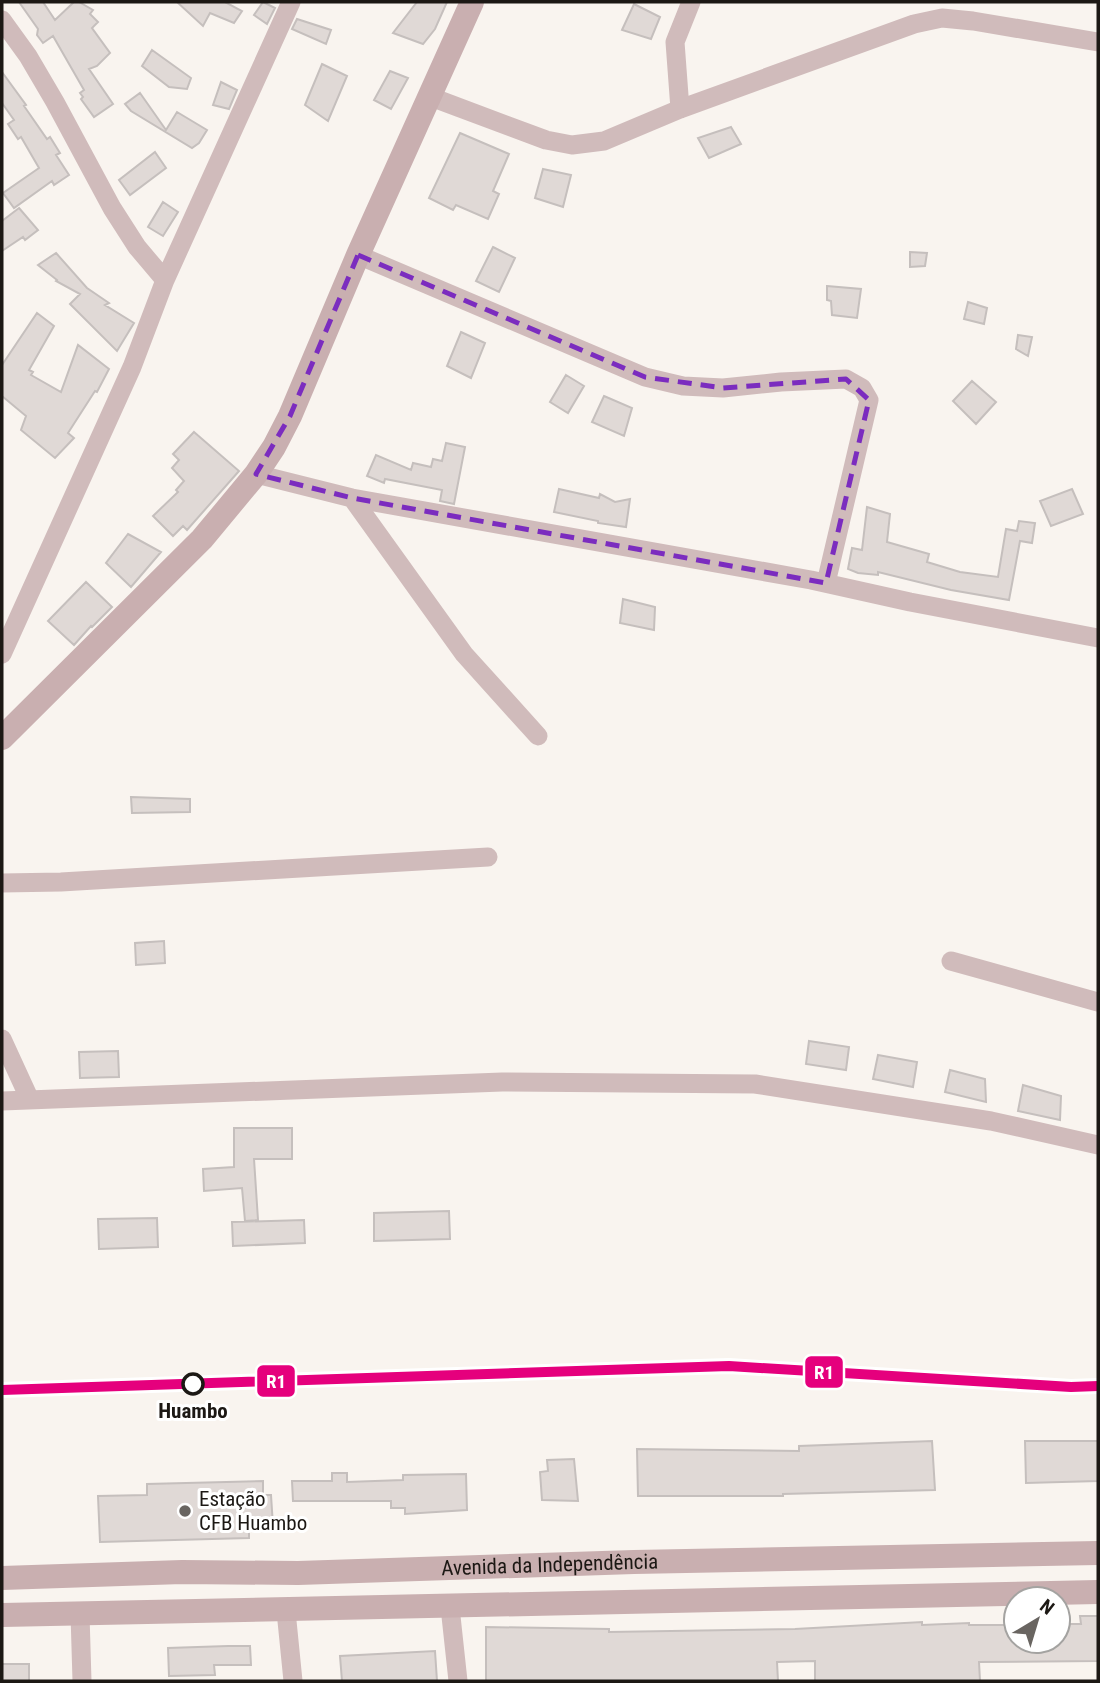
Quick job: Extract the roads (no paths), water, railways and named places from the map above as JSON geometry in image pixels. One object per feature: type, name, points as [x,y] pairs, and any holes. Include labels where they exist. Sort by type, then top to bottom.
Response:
[{"type":"main road","points":[[2,738],[202,539],[256,474],[290,416],[358,255],[472,2]]},
{"type":"main road","name":"Avenida da Independência","points":[[2,1578],[1098,1553]]},
{"type":"main road","points":[[1006,1554],[1009,1585]]},
{"type":"main road","points":[[634,1562],[636,1603]]},
{"type":"main road","points":[[182,1572],[184,1610]]},
{"type":"main road","name":"Avenida da Independência","points":[[1072,1593],[1098,1592]]},
{"type":"main road","name":"Avenida da Independência","points":[[2,1615],[1002,1594]]},
{"type":"street","points":[[2,654],[132,367],[165,280],[291,2]]},
{"type":"street","points":[[680,109],[675,42],[691,2]]},
{"type":"street","points":[[431,97],[545,140],[572,145],[604,141],[680,109],[914,24],[942,10],[997,24],[1098,42]]},
{"type":"street","points":[[2,20],[55,102],[118,217],[137,247],[165,280]]},
{"type":"street","points":[[358,255],[645,377],[683,386],[723,388],[846,379],[862,388],[869,400],[826,583]]},
{"type":"street","points":[[256,474],[352,498],[826,583],[1098,638]]},
{"type":"street","points":[[352,498],[464,654],[538,736]]},
{"type":"street","points":[[2,883],[61,882],[488,856]]},
{"type":"street","points":[[951,961],[1098,1002]]},
{"type":"street","points":[[2,1039],[30,1100]]},
{"type":"street","points":[[2,1101],[502,1082],[755,1084],[991,1121],[1098,1145]]},
{"type":"street","points":[[450,1607],[458,1681]]},
{"type":"street","points":[[286,1611],[293,1681]]},
{"type":"street","points":[[80,1614],[82,1681]]},
{"type":"railway","points":[[2,1390],[729,1366],[1071,1387],[1098,1386]]},
{"type":"place","name":"Huambo","points":[[193,1384]]},
{"type":"place","name":"Estação CFB Huambo","points":[[185,1511]]}]
